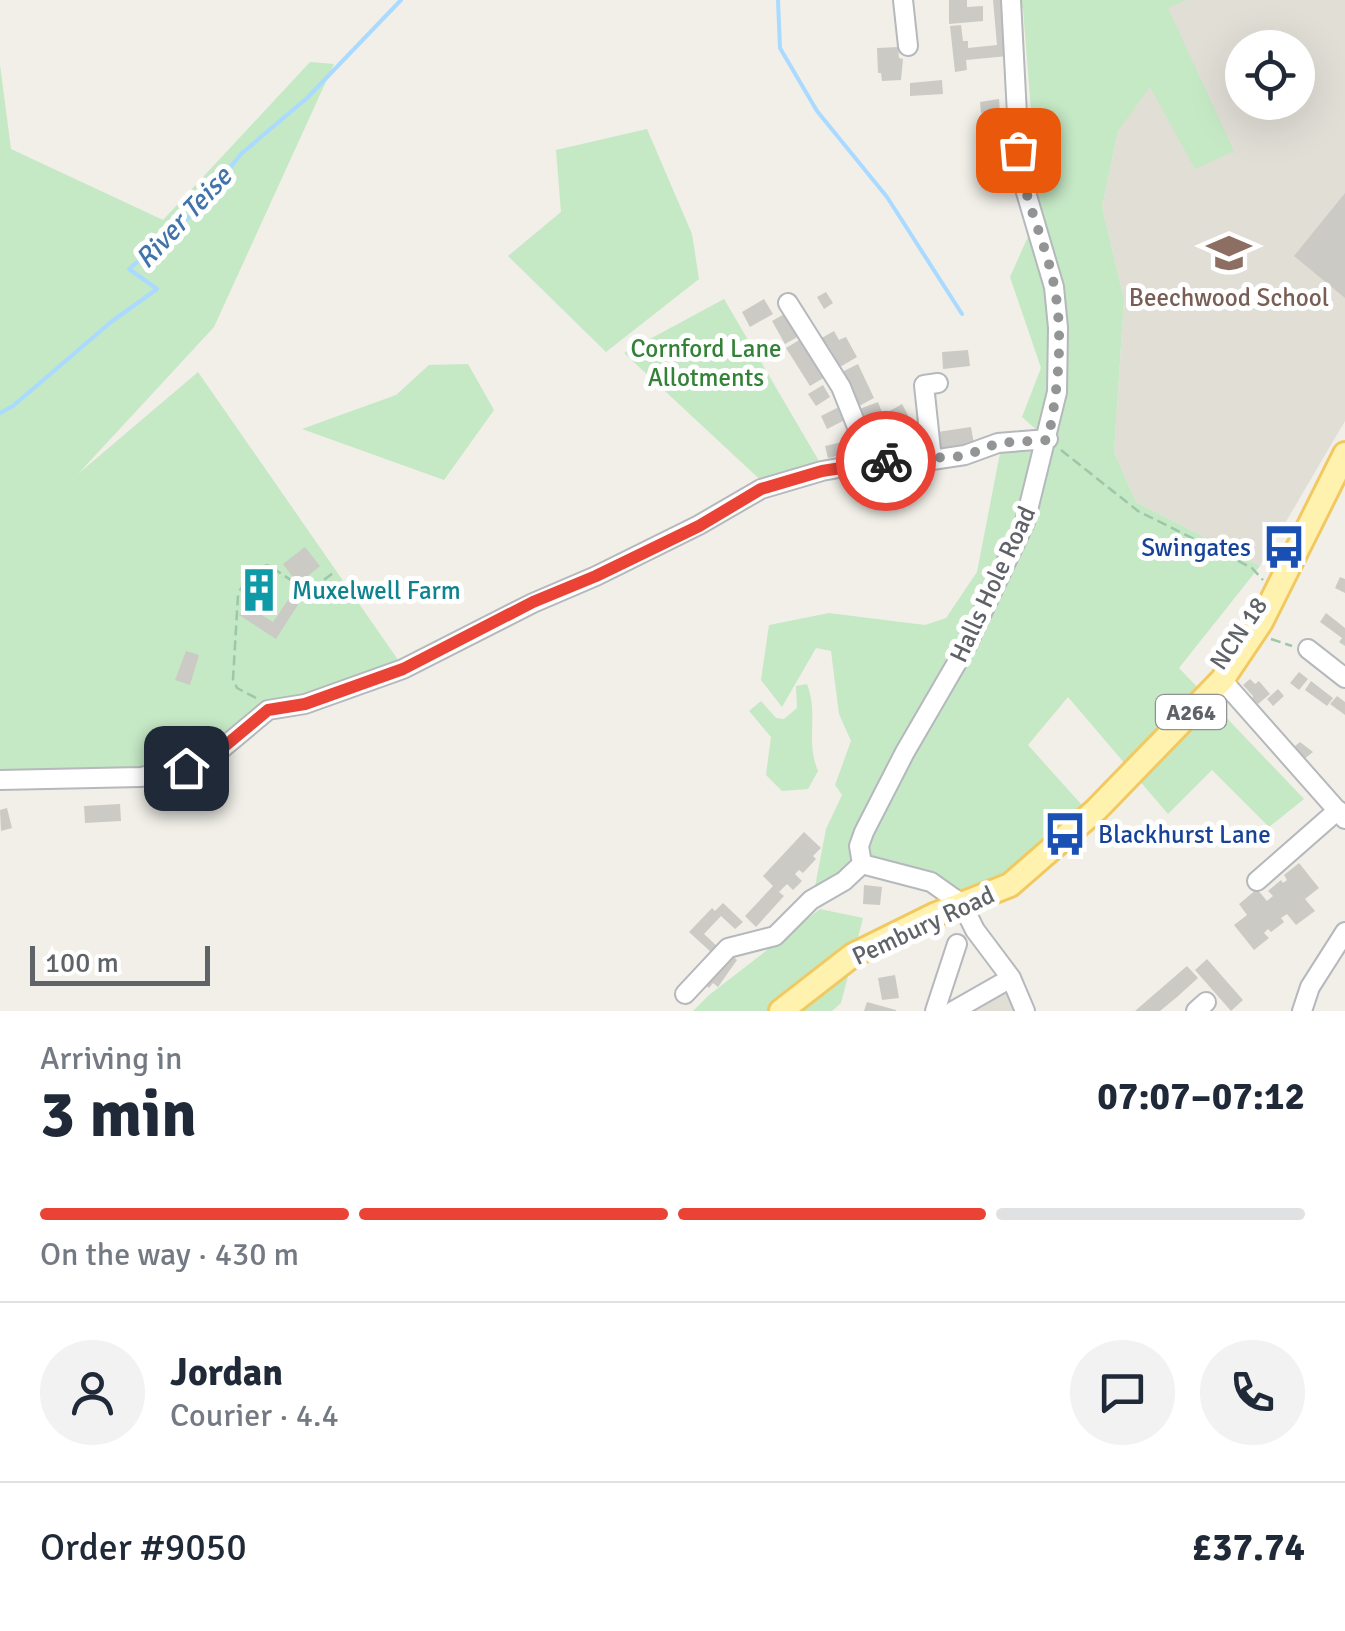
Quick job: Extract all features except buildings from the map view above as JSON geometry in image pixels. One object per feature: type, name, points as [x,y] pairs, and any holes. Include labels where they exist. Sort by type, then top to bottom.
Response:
[{"type":"main road","name":"Pembury Road","points":[[781,1011],[853,954],[1010,885],[1071,835],[1222,680],[1261,622],[1345,454]]},
{"type":"street","points":[[903,0],[908,46]]},
{"type":"street","name":"Halls Hole Road","points":[[862,864],[859,846],[864,832],[966,647],[1026,522],[1058,392],[1054,286],[1020,172],[1011,0]]},
{"type":"street","points":[[788,303],[841,387],[871,462]]},
{"type":"street","points":[[932,460],[924,385],[938,383]]},
{"type":"street","points":[[0,780],[140,777],[186,768],[213,756],[268,710],[305,704],[403,669],[533,602],[699,526],[761,489],[871,462],[965,456],[998,443],[1048,440]]},
{"type":"street","points":[[1308,648],[1345,678]]},
{"type":"street","points":[[1222,680],[1342,814],[1257,881]]},
{"type":"street","points":[[685,994],[728,948],[774,936],[811,900],[862,864],[931,882],[962,904],[975,930],[1010,978],[1026,1011]]},
{"type":"street","points":[[1302,1011],[1310,987],[1345,932]]},
{"type":"street","points":[[935,1011],[956,944]]},
{"type":"street","points":[[953,1011],[1010,978]]},
{"type":"path","points":[[1048,440],[1138,511],[1252,568],[1276,592]]},
{"type":"path","points":[[268,710],[260,700],[237,688],[233,679],[242,583],[259,566],[268,565],[304,588],[316,586],[333,573]]},
{"type":"path","points":[[1264,636],[1308,648]]},
{"type":"shaded area","name":"Beechwood School","points":[[1187,0],[1345,0],[1345,421],[1260,566],[1136,502],[1114,452],[1124,299],[1102,207],[1118,131],[1168,7]]},
{"type":"shaded area","points":[[1005,992],[1014,1011],[968,1011]]},
{"type":"green space","points":[[1017,0],[1187,0],[1168,8],[1234,151],[1195,169],[1150,87],[1118,131],[1102,207],[1124,299],[1114,452],[1136,502],[1260,566],[1179,668],[1304,799],[1269,827],[1212,770],[1168,814],[1068,697],[1028,745],[1089,813],[1029,866],[970,898],[861,861],[814,892],[826,829],[842,795],[835,785],[851,741],[839,714],[831,651],[816,648],[782,707],[761,680],[769,625],[829,613],[925,625],[946,618],[977,572],[1002,443],[1047,439],[1022,417],[1041,368],[1010,277],[1039,212],[1023,9]]},
{"type":"green space","points":[[310,62],[334,64],[214,327],[78,474],[198,372],[403,667],[268,710],[186,767],[0,780],[0,65],[11,149],[163,220]]},
{"type":"green space","points":[[647,129],[692,234],[699,279],[606,352],[508,256],[561,212],[556,150]]},
{"type":"green space","name":"Cornford Lane Allotments","points":[[724,299],[823,468],[766,485],[624,353]]},
{"type":"green space","points":[[468,364],[494,410],[444,480],[302,429],[396,395],[429,365]]},
{"type":"green space","points":[[807,684],[812,706],[812,749],[818,771],[808,789],[782,791],[766,775],[771,737],[749,711],[761,701],[776,718],[784,719],[797,708],[796,686]]},
{"type":"green space","points":[[820,909],[863,918],[841,1003],[832,1011],[693,1011],[709,995]]},
{"type":"waterway","name":"River Teise","points":[[0,413],[157,289],[129,269],[194,213],[241,154],[307,98],[401,0]]},
{"type":"waterway","points":[[778,0],[780,48],[817,111],[887,197],[962,314]]},
{"type":"way so far","points":[[886,461],[965,456],[998,443],[1048,440],[1058,392],[1054,286],[1020,172],[1018,150]]},
{"type":"place","name":"Beechwood School","points":[[1229,253]]},
{"type":"place","name":"Swingates","points":[[1284,547]]},
{"type":"place","name":"Muxelwell Farm","points":[[259,590]]},
{"type":"place","name":"Blackhurst Lane","points":[[1065,834]]},
{"type":"route","points":[[186,768],[213,756],[268,710],[305,704],[403,669],[533,602],[699,526],[761,489],[822,471],[886,461]]}]
